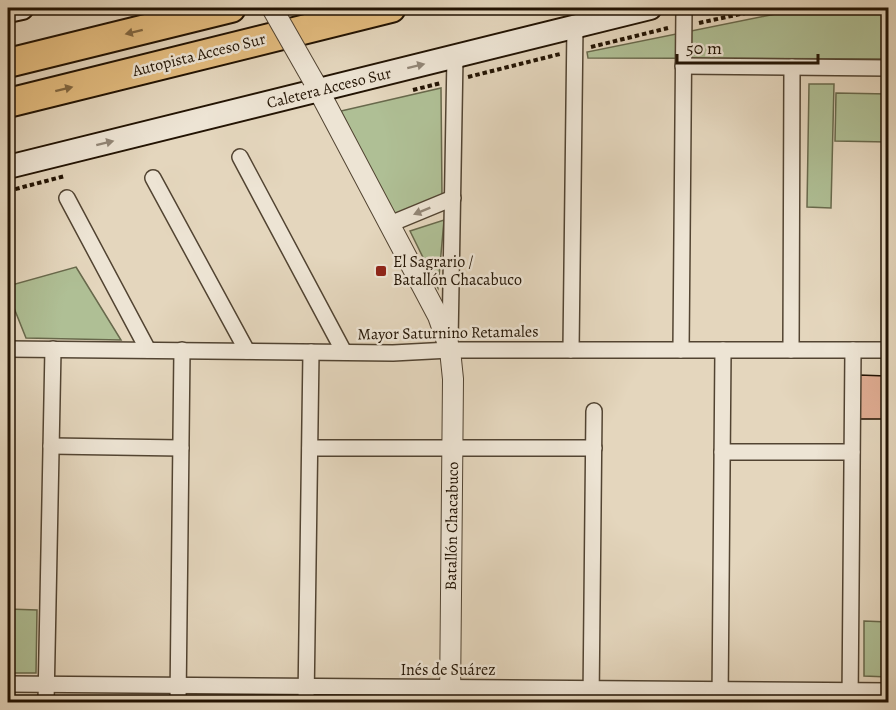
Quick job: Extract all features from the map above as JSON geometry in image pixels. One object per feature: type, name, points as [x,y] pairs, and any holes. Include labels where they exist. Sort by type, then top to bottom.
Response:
[{"type":"highway","points":[[8,63],[231,8]]},
{"type":"highway","name":"Autopista Acceso Sur","points":[[8,103],[392,8]]},
{"type":"main road","points":[[8,11],[22,8]]},
{"type":"main road","name":"Caletera Acceso Sur","points":[[8,167],[316,85],[455,56],[650,8]]},
{"type":"street","name":"Batallón Chacabuco","points":[[272,8],[316,85],[438,316],[450,350]]},
{"type":"street","points":[[681,350],[684,8]]},
{"type":"street","points":[[571,350],[576,25]]},
{"type":"street","name":"Batallón Chacabuco","points":[[450,695],[452,365],[450,350],[455,56]]},
{"type":"street","points":[[683,66],[888,68]]},
{"type":"street","points":[[790,350],[792,67]]},
{"type":"street","points":[[240,157],[344,352]]},
{"type":"street","points":[[153,178],[247,351]]},
{"type":"street","points":[[67,198],[148,350]]},
{"type":"street","points":[[390,224],[453,198]]},
{"type":"street","name":"Mayor Saturnino Retamales","points":[[8,347],[311,352],[888,350]]},
{"type":"street","points":[[46,702],[54,349]]},
{"type":"street","points":[[178,702],[182,350]]},
{"type":"street","points":[[720,696],[723,350]]},
{"type":"street","points":[[850,697],[853,350]]},
{"type":"street","points":[[306,702],[311,352]]},
{"type":"street","points":[[591,696],[594,411]]},
{"type":"street","points":[[51,446],[181,448]]},
{"type":"street","points":[[310,448],[594,448]]},
{"type":"street","points":[[722,452],[852,452]]},
{"type":"street","name":"Inés de Suárez","points":[[8,684],[307,687],[450,695],[850,697],[888,691]]},
{"type":"path","points":[[408,91],[683,25],[768,8]]},
{"type":"green space","points":[[805,8],[888,8],[888,59],[588,58],[587,52]]},
{"type":"green space","points":[[809,84],[834,84],[831,208],[807,207]]},
{"type":"green space","points":[[441,88],[442,197],[395,218],[341,111]]},
{"type":"green space","points":[[836,93],[888,94],[888,142],[835,141]]},
{"type":"green space","points":[[444,220],[438,288],[410,231]]},
{"type":"green space","points":[[76,267],[121,340],[26,338],[8,293],[8,286]]},
{"type":"green space","points":[[8,609],[37,610],[36,673],[8,673]]},
{"type":"green space","points":[[864,621],[888,622],[888,677],[864,676]]},
{"type":"building","points":[[859,375],[886,376],[886,419],[858,419]]},
{"type":"place","name":"El Sagrario / Batallón Chacabuco","points":[[381,271]]}]
